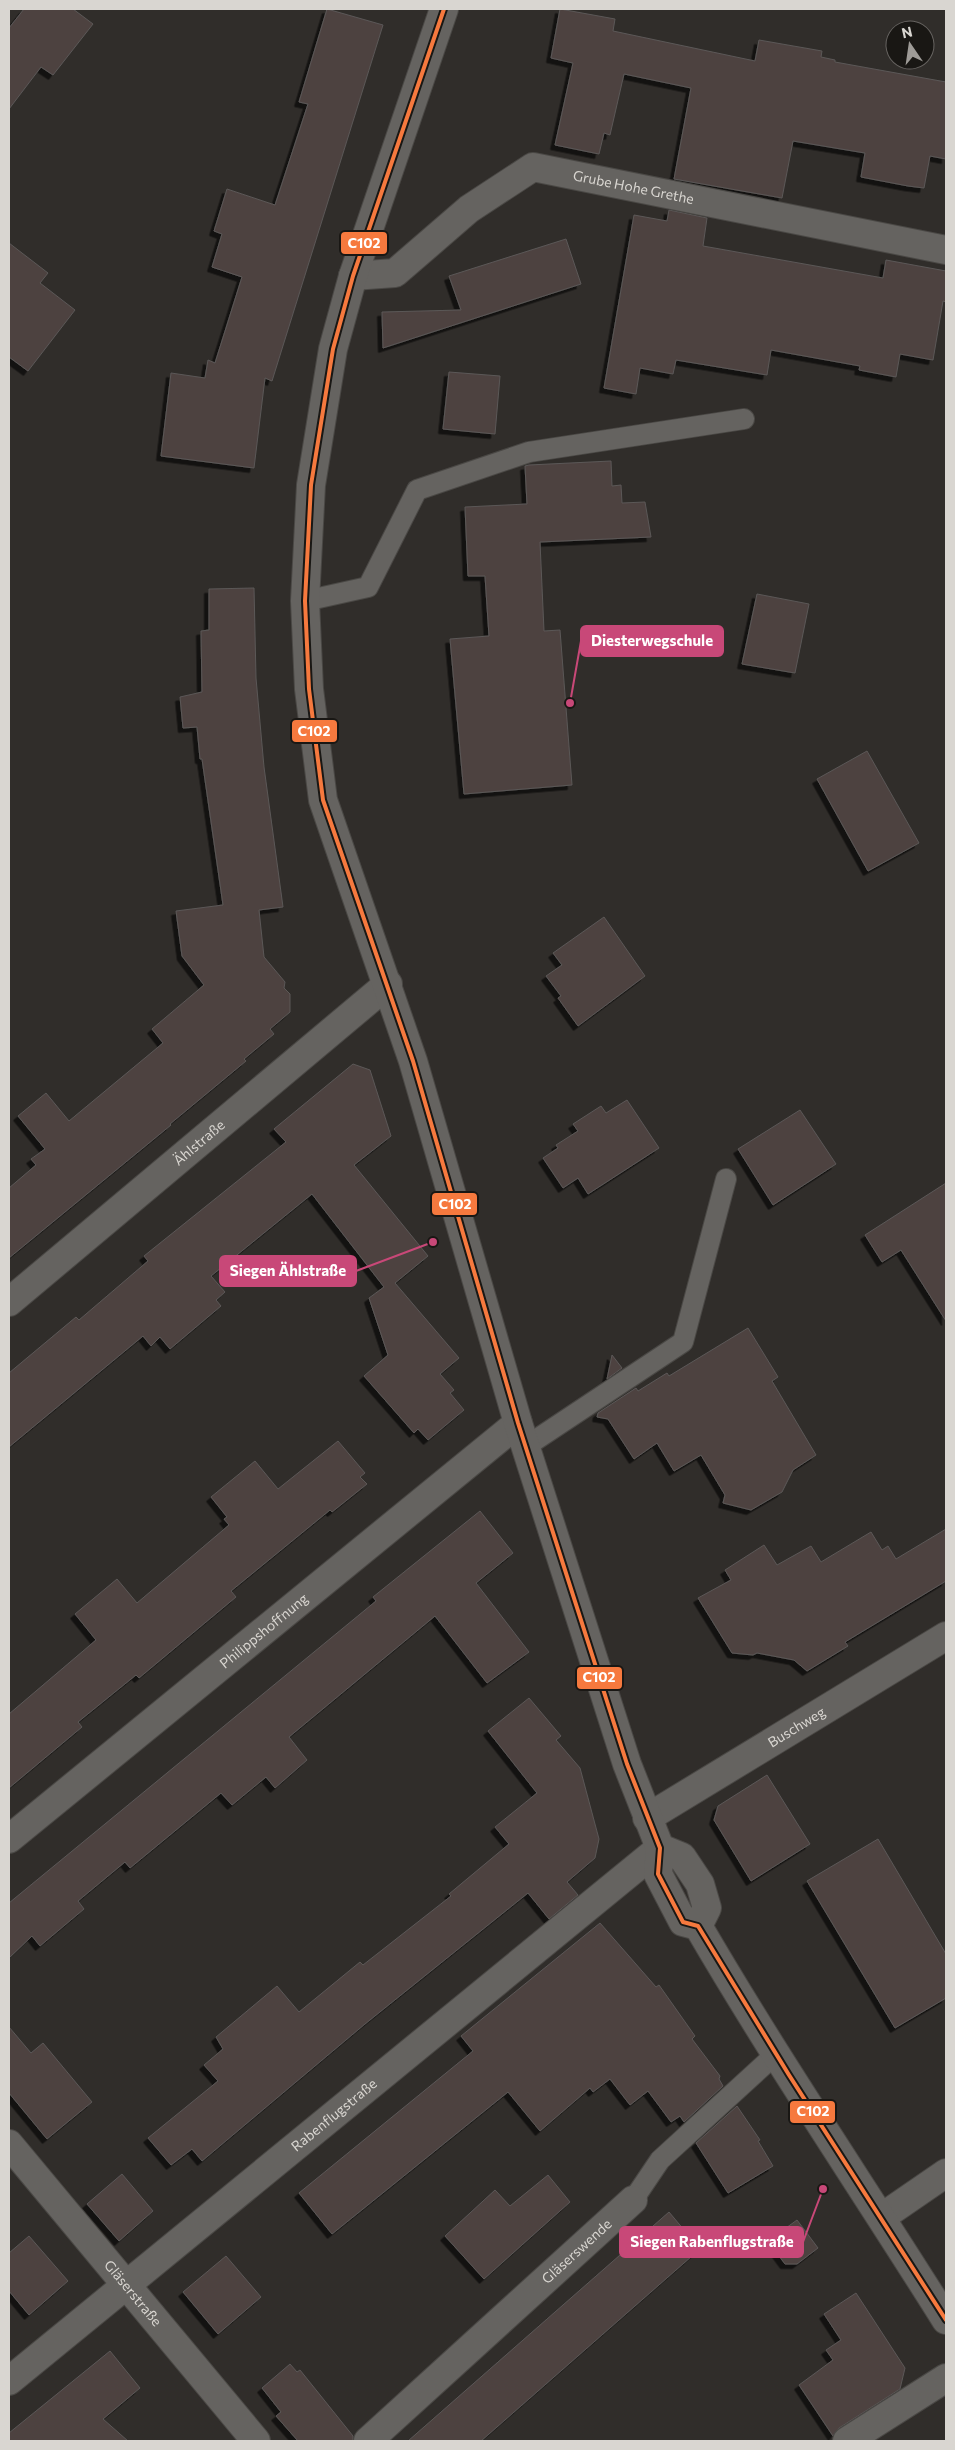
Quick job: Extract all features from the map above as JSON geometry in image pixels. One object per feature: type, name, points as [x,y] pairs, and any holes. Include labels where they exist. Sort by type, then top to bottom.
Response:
[{"type":"street","points":[[444,9],[352,276],[333,350],[311,485],[305,601],[309,689],[323,800],[352,889],[388,984],[413,1061],[521,1435],[627,1764],[660,1848],[658,1874],[684,1922],[698,1926],[744,2005],[777,2053],[946,2320]]},
{"type":"street","name":"Grube Hohe Grethe","points":[[352,276],[395,273],[469,209],[534,167],[946,250]]},
{"type":"street","name":"Ählstraße","points":[[9,1302],[388,984]]},
{"type":"street","name":"Philippshoffnung","points":[[9,1839],[521,1435]]},
{"type":"street","name":"Buschweg","points":[[647,1818],[946,1636]]},
{"type":"street","name":"Rabenflugstraße","points":[[9,2381],[660,1848]]},
{"type":"street","name":"Gläserstraße","points":[[9,2144],[256,2441]]},
{"type":"street","points":[[882,2217],[946,2173]]},
{"type":"street","name":"Gläserswende","points":[[368,2441],[633,2200]]},
{"type":"street","points":[[847,2441],[946,2378]]},
{"type":"lane","points":[[305,601],[368,587],[417,490],[529,452],[744,419]]},
{"type":"lane","points":[[521,1435],[683,1342],[726,1179]]},
{"type":"lane","name":"Gläserswende","points":[[633,2200],[660,2160],[777,2053]]},
{"type":"building","points":[[24,9],[73,9],[93,24],[53,75],[41,67],[9,109],[9,28]]},
{"type":"building","points":[[327,9],[383,25],[272,381],[265,378],[254,468],[161,456],[171,373],[205,378],[208,360],[215,363],[242,277],[212,267],[222,234],[214,231],[227,189],[275,205],[308,104],[299,102]]},
{"type":"building","points":[[560,9],[615,19],[613,31],[755,61],[759,40],[822,51],[821,57],[835,60],[835,62],[946,82],[946,159],[930,156],[924,188],[861,177],[865,153],[793,141],[782,198],[674,179],[691,88],[624,74],[610,135],[604,133],[599,154],[555,145],[573,63],[551,58]]},
{"type":"building","points":[[669,210],[707,218],[703,246],[883,278],[886,260],[946,271],[946,302],[943,301],[933,360],[900,354],[896,377],[859,370],[860,366],[771,350],[767,375],[676,360],[673,374],[640,368],[636,394],[604,388],[634,215],[667,221]]},
{"type":"building","points":[[566,239],[581,284],[383,348],[382,312],[461,310],[449,276]]},
{"type":"building","points":[[9,243],[48,273],[40,283],[75,310],[28,371],[9,357]]},
{"type":"building","points":[[449,372],[500,376],[495,434],[443,429]]},
{"type":"building","points":[[611,461],[612,486],[621,485],[622,503],[645,502],[651,537],[540,542],[544,631],[560,630],[572,785],[464,794],[450,639],[489,636],[485,576],[468,576],[465,507],[527,504],[525,466]]},
{"type":"building","points":[[254,588],[256,678],[264,767],[283,907],[259,910],[264,957],[285,982],[284,988],[290,994],[290,1012],[270,1029],[274,1034],[244,1059],[246,1061],[9,1258],[9,1188],[36,1165],[31,1159],[45,1149],[18,1116],[46,1093],[69,1121],[163,1043],[152,1029],[204,985],[182,956],[176,911],[223,905],[202,759],[200,759],[197,727],[183,728],[180,697],[202,692],[201,631],[209,630],[209,589]]},
{"type":"building","points":[[757,594],[809,604],[795,673],[742,664]]},
{"type":"building","points":[[867,751],[919,843],[868,871],[817,779]]},
{"type":"building","points":[[604,917],[645,976],[578,1026],[558,998],[561,996],[546,976],[562,965],[553,953]]},
{"type":"building","points":[[353,1064],[370,1070],[391,1136],[354,1165],[428,1256],[395,1283],[459,1358],[440,1374],[454,1390],[450,1393],[464,1410],[428,1440],[418,1429],[414,1433],[364,1376],[388,1355],[369,1298],[384,1287],[312,1194],[211,1276],[225,1292],[216,1300],[221,1306],[170,1349],[160,1337],[151,1346],[143,1336],[9,1447],[9,1373],[76,1317],[79,1320],[148,1261],[144,1256],[286,1142],[274,1129]]},
{"type":"building","points":[[627,1100],[659,1148],[588,1194],[578,1178],[563,1188],[543,1158],[558,1148],[556,1145],[578,1131],[573,1124],[601,1106],[606,1113]]},
{"type":"building","points":[[800,1110],[836,1164],[773,1205],[738,1149]]},
{"type":"building","points":[[946,1183],[946,1321],[901,1250],[882,1262],[865,1235]]},
{"type":"building","points":[[748,1328],[778,1377],[772,1381],[816,1455],[793,1470],[782,1492],[751,1510],[723,1503],[725,1495],[701,1455],[674,1471],[657,1443],[634,1459],[608,1419],[597,1417],[598,1413],[636,1388],[638,1391],[667,1373],[669,1376]]},
{"type":"building","points":[[612,1355],[622,1368],[607,1379]]},
{"type":"building","points":[[338,1441],[365,1473],[360,1477],[367,1484],[332,1512],[330,1510],[231,1591],[236,1597],[139,1678],[136,1675],[78,1722],[82,1727],[9,1788],[9,1714],[96,1640],[75,1614],[117,1579],[137,1603],[229,1525],[224,1519],[227,1517],[211,1497],[255,1461],[278,1489]]},
{"type":"building","points":[[480,1511],[513,1553],[476,1583],[529,1652],[487,1683],[435,1616],[289,1737],[307,1760],[275,1788],[266,1777],[232,1805],[221,1793],[130,1868],[125,1862],[78,1901],[84,1909],[40,1946],[32,1936],[9,1958],[9,1903],[376,1601],[373,1597]]},
{"type":"building","points":[[946,1529],[946,1581],[845,1642],[848,1646],[807,1671],[794,1660],[757,1653],[753,1655],[732,1653],[698,1598],[731,1580],[725,1570],[764,1545],[777,1565],[811,1546],[821,1562],[871,1532],[882,1550],[888,1546],[896,1559]]},
{"type":"building","points":[[529,1698],[561,1736],[556,1740],[580,1768],[599,1839],[595,1858],[567,1882],[578,1895],[549,1919],[528,1893],[365,2024],[202,2161],[192,2149],[171,2165],[148,2138],[218,2081],[204,2065],[223,2049],[216,2037],[277,1986],[299,2012],[360,1962],[363,1965],[451,1896],[449,1894],[509,1844],[495,1827],[537,1793],[488,1731]]},
{"type":"building","points":[[767,1775],[810,1844],[751,1881],[714,1820],[718,1806]]},
{"type":"building","points":[[878,1839],[946,1954],[946,1998],[895,2028],[807,1881]]},
{"type":"building","points":[[600,1923],[656,1987],[659,1985],[695,2036],[692,2039],[720,2076],[719,2079],[723,2086],[684,2122],[680,2116],[671,2122],[648,2091],[630,2105],[610,2079],[593,2092],[590,2088],[540,2131],[508,2092],[332,2234],[299,2193],[473,2051],[461,2036]]},
{"type":"building","points":[[9,2027],[31,2053],[43,2043],[92,2102],[47,2139],[9,2093]]},
{"type":"building","points":[[737,2106],[760,2140],[758,2141],[773,2166],[728,2193],[696,2143]]},
{"type":"building","points":[[122,2174],[153,2211],[119,2241],[87,2204]]},
{"type":"building","points":[[548,2175],[570,2202],[484,2279],[445,2236],[495,2190],[510,2206]]},
{"type":"building","points":[[669,2212],[700,2249],[481,2441],[408,2441]]},
{"type":"building","points":[[797,2220],[818,2248],[797,2264],[785,2264],[768,2241]]},
{"type":"building","points":[[29,2236],[68,2281],[29,2315],[9,2291],[9,2253]]},
{"type":"building","points":[[226,2256],[261,2297],[218,2334],[183,2292]]},
{"type":"building","points":[[856,2293],[905,2368],[900,2389],[839,2428],[833,2436],[799,2385],[833,2360],[826,2350],[841,2340],[824,2314]]},
{"type":"building","points":[[110,2351],[140,2388],[103,2419],[128,2441],[9,2441],[9,2433]]},
{"type":"building","points":[[290,2364],[297,2372],[300,2370],[353,2436],[353,2441],[298,2441],[276,2416],[281,2412],[262,2388]]},
{"type":"transit line","name":"C102","points":[[444,9],[353,276],[333,349],[311,485],[305,601],[309,689],[323,800],[413,1061],[518,1423],[627,1764],[660,1848],[658,1874],[683,1922],[698,1926],[789,2075],[946,2320]]},
{"type":"place","name":"Diesterwegschule","points":[[570,703]]},
{"type":"place","name":"Siegen Ählstraße","points":[[433,1242]]},
{"type":"place","name":"Siegen Rabenflugstraße","points":[[823,2189]]}]
